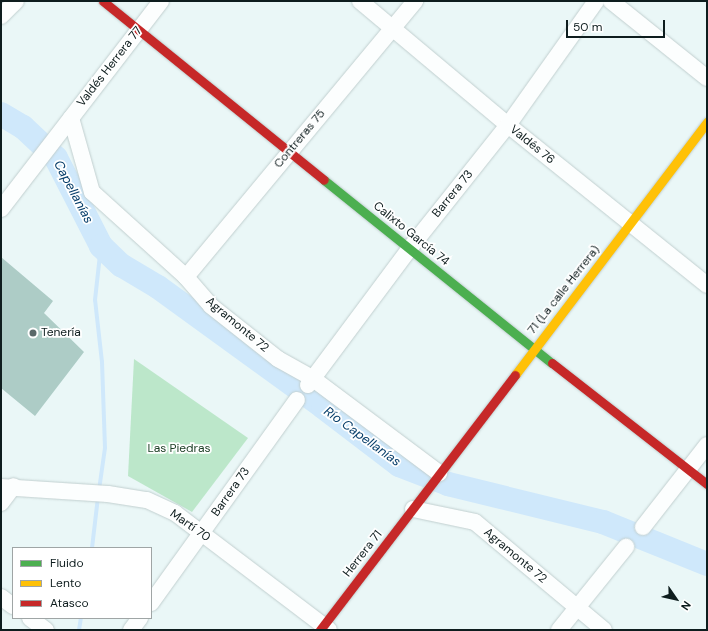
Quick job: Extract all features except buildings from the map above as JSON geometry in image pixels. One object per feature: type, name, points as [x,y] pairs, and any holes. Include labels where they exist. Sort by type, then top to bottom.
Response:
[{"type":"street","points":[[1,16],[16,1]]},
{"type":"street","name":"Calixto García 74","points":[[102,1],[139,29],[289,153],[410,248],[533,349],[707,484]]},
{"type":"street","name":"Valdés Herrera 77","points":[[1,209],[161,1]]},
{"type":"street","name":"Valdés 76","points":[[360,1],[630,225],[707,285]]},
{"type":"street","name":"Contreras 75","points":[[186,277],[415,1]]},
{"type":"street","name":"Barrera 73","points":[[310,382],[410,248],[508,125],[596,1]]},
{"type":"street","points":[[611,1],[707,78]]},
{"type":"street","name":"Agramonte 72","points":[[70,118],[92,192],[186,277],[211,306],[278,359],[439,473]]},
{"type":"street","name":"71 (La calle Herrera)","points":[[424,493],[533,349],[630,225],[707,122]]},
{"type":"street","name":"Barrera 73","points":[[152,602],[297,400]]},
{"type":"street","points":[[643,527],[707,445]]},
{"type":"street","points":[[1,503],[8,486]]},
{"type":"street","name":"Martí 70","points":[[8,486],[108,494],[147,500],[175,513],[324,628]]},
{"type":"street","name":"Herrera 71","points":[[324,628],[424,493]]},
{"type":"street","name":"Agramonte 72","points":[[413,509],[475,522],[604,630]]},
{"type":"street","points":[[559,630],[626,548]]},
{"type":"street","points":[[1,597],[12,605]]},
{"type":"street","points":[[31,619],[46,630]]},
{"type":"street","points":[[131,630],[139,619]]},
{"type":"green space","name":"Las Piedras","points":[[134,359],[248,438],[192,512],[128,476]]},
{"type":"waterway","name":"Río Capellanías","points":[[1,114],[23,127],[56,158],[101,246],[121,265],[158,287],[323,407],[399,465],[448,484],[603,522],[707,564]]},
{"type":"waterway","points":[[99,490],[105,448],[102,362],[95,300],[101,246]]},
{"type":"waterway","points":[[92,547],[98,497]]},
{"type":"waterway","points":[[79,630],[81,619]]},
{"type":"traffic: fast","points":[[324,180],[552,363]]},
{"type":"traffic: slow","points":[[515,375],[707,122]]},
{"type":"traffic: jam","points":[[103,1],[324,180]]},
{"type":"traffic: jam","points":[[552,363],[707,484]]},
{"type":"traffic: jam","points":[[320,630],[515,375]]},
{"type":"place","name":"Tenería","points":[[33,333]]},
{"type":"water label","name":"Capellanías","points":[[73,192]]}]
